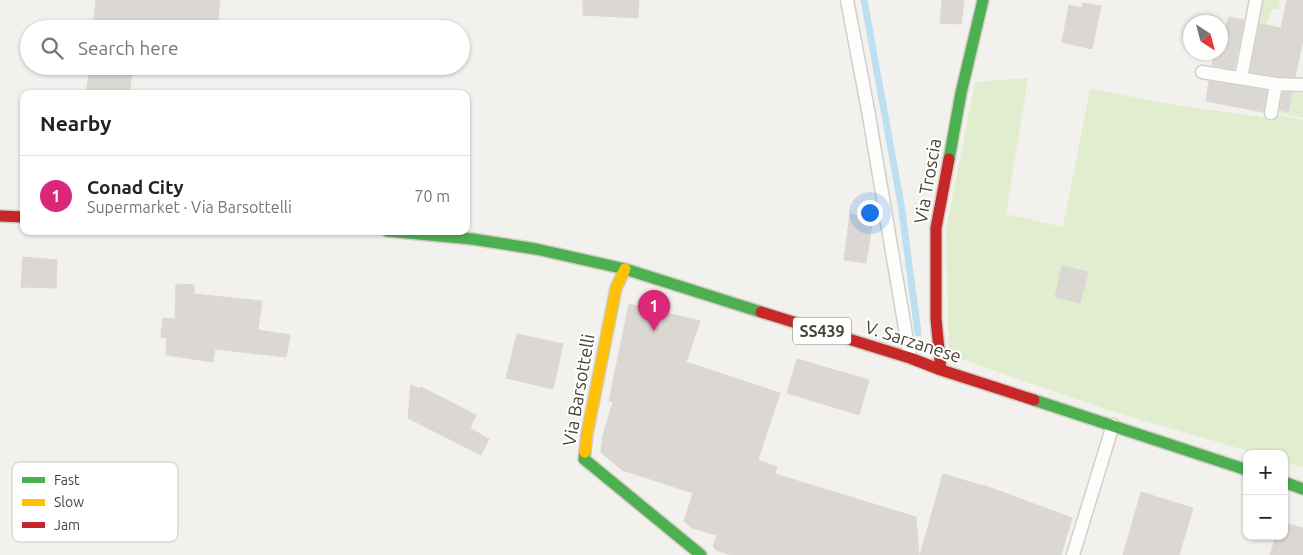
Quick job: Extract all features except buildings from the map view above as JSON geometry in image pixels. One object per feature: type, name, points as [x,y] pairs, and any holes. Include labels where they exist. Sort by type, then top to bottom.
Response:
[{"type":"main road","name":"Via Troscia","points":[[941,370],[936,319],[936,228],[961,93],[982,0]]},
{"type":"main road","points":[[0,216],[20,217]]},
{"type":"main road","name":"V. Sarzanese","points":[[430,235],[536,248],[624,269],[910,358],[941,370],[1243,469]]},
{"type":"main road","name":"Via Barsottelli","points":[[624,269],[616,288],[584,458],[701,555]]},
{"type":"main road","points":[[1288,483],[1303,489]]},
{"type":"lane","points":[[847,0],[868,110],[910,358]]},
{"type":"lane","points":[[1241,78],[1256,0]]},
{"type":"lane","points":[[1202,72],[1276,84],[1303,84]]},
{"type":"lane","points":[[1271,113],[1276,84]]},
{"type":"lane","points":[[1074,555],[1113,426]]},
{"type":"green space","points":[[1253,0],[1280,0],[1278,10],[1272,9],[1249,80],[1239,72]]},
{"type":"green space","points":[[1028,78],[1006,214],[1063,227],[1090,89],[1182,106],[1270,118],[1271,113],[1303,120],[1303,467],[1288,463],[1288,450],[1244,450],[1108,410],[949,355],[946,230],[975,82]]},
{"type":"green space","points":[[1286,92],[1303,94],[1303,118],[1271,111],[1274,98],[1284,98]]},
{"type":"waterway","points":[[864,0],[901,204],[918,333]]},
{"type":"traffic: fast","points":[[949,159],[961,93],[983,0]]},
{"type":"traffic: fast","points":[[430,235],[472,239],[536,249],[625,269],[761,312]]},
{"type":"traffic: fast","points":[[1034,400],[1243,469]]},
{"type":"traffic: fast","points":[[585,452],[584,459],[701,555]]},
{"type":"traffic: fast","points":[[1288,483],[1303,489]]},
{"type":"traffic: slow","points":[[585,452],[616,288],[625,269]]},
{"type":"traffic: jam","points":[[941,370],[936,319],[936,228],[949,159]]},
{"type":"traffic: jam","points":[[0,216],[20,217]]},
{"type":"traffic: jam","points":[[761,312],[910,358],[1034,400]]},
{"type":"place","name":"Conad City","points":[[654,331]]}]
